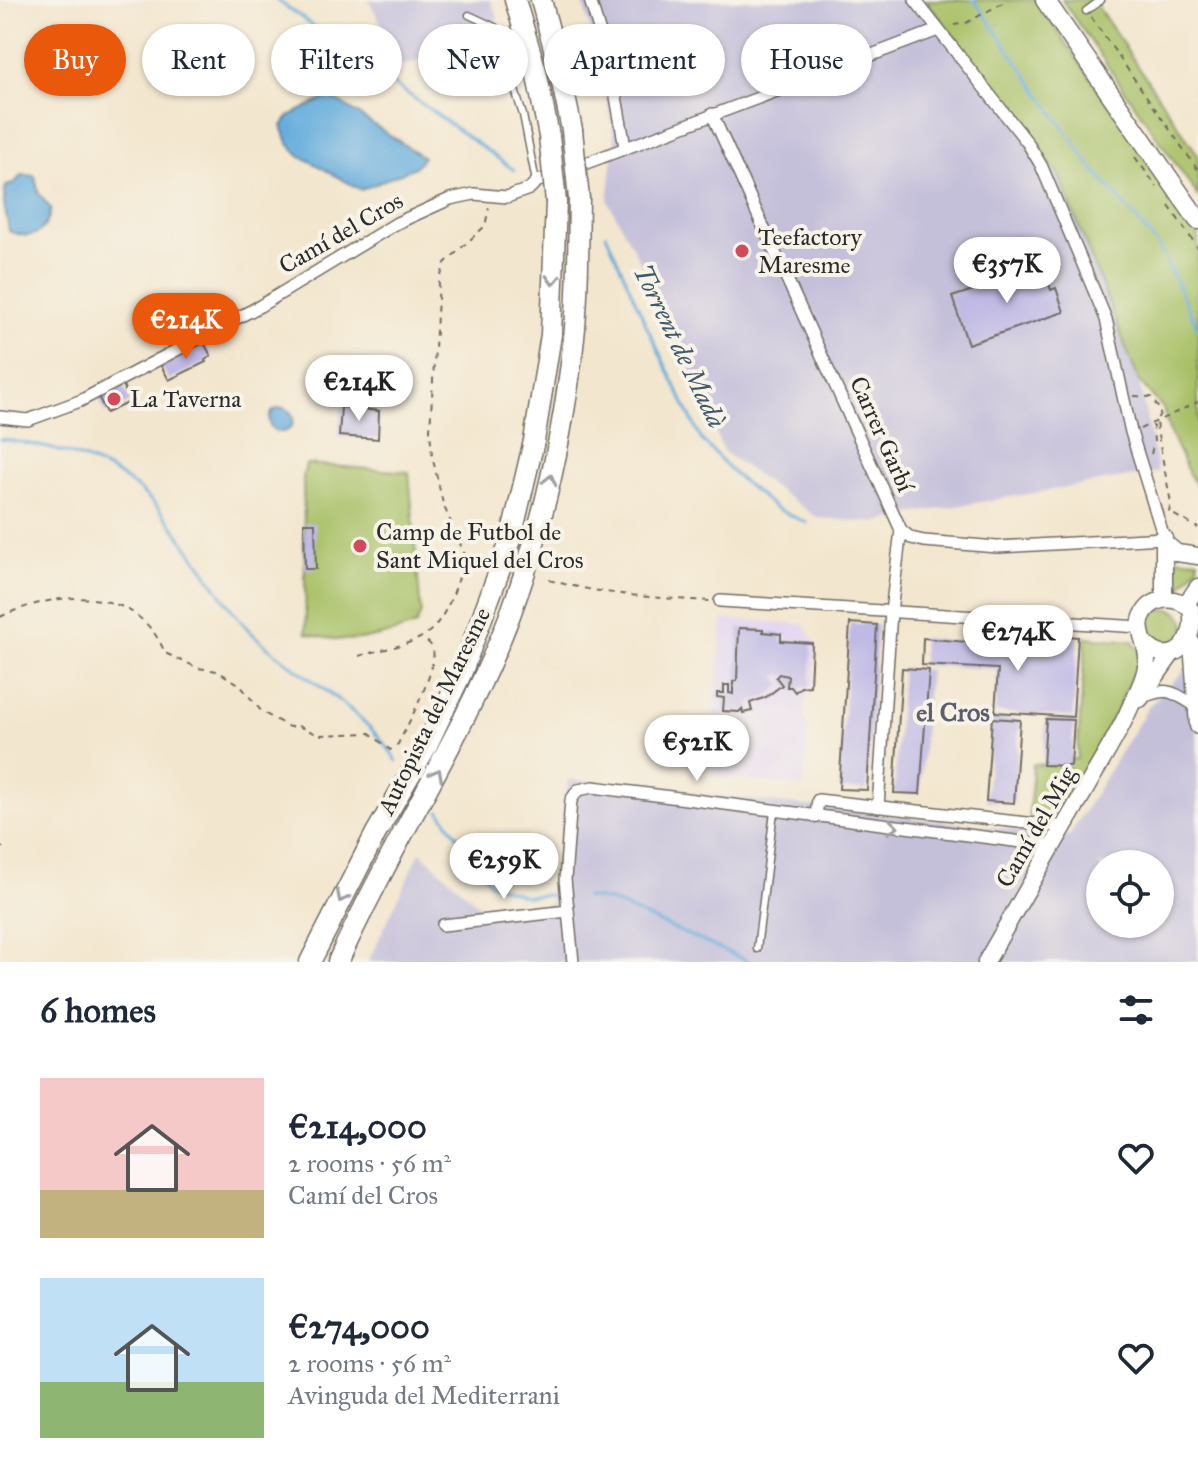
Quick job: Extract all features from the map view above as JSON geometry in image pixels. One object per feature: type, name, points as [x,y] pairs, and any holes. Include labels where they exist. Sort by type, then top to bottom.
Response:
[{"type":"highway","name":"Autopista del Maresme","points":[[310,962],[376,833],[426,747],[461,674],[510,542],[534,441],[551,335],[556,202],[549,136],[536,71],[515,0]]},
{"type":"highway","name":"Autopista del Maresme","points":[[341,959],[445,758],[510,614],[533,545],[559,442],[575,336],[579,199],[572,130],[541,0]]},
{"type":"main road","points":[[1045,0],[1198,220]]},
{"type":"main road","points":[[1052,0],[1198,210]]},
{"type":"street","points":[[590,0],[611,69],[625,147]]},
{"type":"street","points":[[915,0],[1027,142],[1041,165],[1106,319],[1131,432],[1165,541],[1164,599]]},
{"type":"street","name":"Camí del Cros","points":[[0,417],[28,420],[80,401],[260,306],[397,223],[450,199],[489,194],[507,197],[529,189],[536,182],[625,147],[938,30]]},
{"type":"street","name":"Carrer Garbí","points":[[712,114],[901,530],[911,538],[924,541],[997,547],[1165,541]]},
{"type":"street","points":[[878,807],[891,612],[901,530]]},
{"type":"street","points":[[1165,541],[1177,553],[1198,556]]},
{"type":"street","points":[[1185,605],[1198,587]]},
{"type":"street","points":[[1142,634],[1146,610],[1164,599],[1185,605],[1195,619],[1197,627],[1192,643],[1195,715]]},
{"type":"street","points":[[720,601],[1142,634],[1160,655],[1174,655],[1192,643]]},
{"type":"street","name":"Camí del Mig","points":[[986,962],[1127,715],[1145,671],[1147,658],[1142,634]]},
{"type":"street","points":[[1174,655],[1185,669],[1195,715]]},
{"type":"street","name":"Camí del Mig","points":[[1127,715],[1174,655]]},
{"type":"street","points":[[1142,697],[1163,690],[1172,691],[1195,715]]},
{"type":"street","points":[[573,962],[566,849],[571,800],[578,790],[593,787],[1053,846]]},
{"type":"street","points":[[816,817],[818,800],[1064,827]]},
{"type":"street","points":[[443,925],[568,911]]},
{"type":"lane","points":[[1086,11],[1101,0]]},
{"type":"lane","points":[[469,15],[495,27],[523,115],[536,182]]},
{"type":"lane","points":[[757,949],[774,811]]},
{"type":"path","points":[[954,25],[966,23],[1008,0]]},
{"type":"path","points":[[1086,11],[1198,170]]},
{"type":"path","points":[[359,656],[423,638],[457,588],[465,555],[443,504],[432,455],[432,386],[442,272],[445,263],[456,251],[485,226],[489,194]]},
{"type":"path","points":[[1122,396],[1151,397],[1161,412],[1155,423],[1149,459]]},
{"type":"path","points":[[1131,432],[1198,402]]},
{"type":"path","points":[[1155,423],[1171,503],[1169,512],[1198,528]]},
{"type":"path","points":[[465,555],[479,559]]},
{"type":"path","points":[[549,580],[574,587],[646,597],[720,601]]},
{"type":"path","points":[[0,617],[26,605],[88,596],[135,612],[157,633],[165,653],[198,668],[217,671],[239,684],[262,712],[275,720],[319,735],[370,733],[390,750],[398,744],[425,687],[433,657],[432,647],[423,638]]},
{"type":"shaded area","points":[[369,0],[490,0],[498,17],[494,24],[418,24],[418,60],[402,66],[402,24],[381,24]]},
{"type":"shaded area","points":[[582,0],[926,0],[1059,175],[1139,381],[1158,472],[910,514],[875,523],[818,518],[724,452],[642,265],[608,201],[615,139],[606,96],[725,96],[725,24],[589,24]]},
{"type":"shaded area","points":[[723,619],[803,624],[816,643],[814,683],[806,696],[804,720],[808,721],[804,787],[709,776]]},
{"type":"shaded area","points":[[1197,658],[1198,962],[368,962],[420,852],[484,910],[551,904],[568,779],[1069,836],[1149,706]]},
{"type":"green space","points":[[926,0],[1036,0],[1198,232],[1198,488],[1170,433],[1163,408],[1139,381],[1059,175]]},
{"type":"green space","points":[[1062,0],[1101,0],[1096,4],[1198,155],[1198,196]]},
{"type":"green space","name":"Camp de Futbol de Sant Miquel del Cros","points":[[306,464],[409,472],[421,613],[416,625],[388,634],[348,640],[306,633],[303,477]]},
{"type":"green space","points":[[1173,558],[1198,560],[1198,566],[1177,592],[1172,586]]},
{"type":"green space","points":[[1167,609],[1180,615],[1186,628],[1180,641],[1167,647],[1154,641],[1148,628],[1154,615]]},
{"type":"green space","points":[[1086,637],[1133,641],[1141,656],[1117,710],[1063,807],[1047,816],[1029,815],[1033,764],[1070,766],[1071,759],[1077,759]]},
{"type":"water","points":[[330,96],[423,157],[415,167],[361,190],[299,155],[288,143],[282,126],[289,116]]},
{"type":"water","points":[[22,175],[35,176],[39,194],[51,209],[42,230],[31,235],[9,231],[5,208],[6,186]]},
{"type":"water","points":[[281,408],[292,415],[293,420],[286,431],[281,432],[270,425],[269,420],[276,409]]},
{"type":"building","points":[[1043,267],[1051,290],[1056,288],[1064,312],[968,344],[952,297]]},
{"type":"building","points":[[203,341],[211,356],[206,362],[169,380],[160,364]]},
{"type":"building","name":"La Taverna","points":[[122,383],[130,402],[106,413],[98,396]]},
{"type":"building","points":[[341,407],[379,411],[378,439],[339,436]]},
{"type":"building","points":[[304,523],[315,523],[316,569],[305,569]]},
{"type":"building","points":[[850,623],[877,625],[867,790],[839,789]]},
{"type":"building","points":[[739,628],[763,629],[763,632],[781,634],[781,641],[812,643],[810,686],[801,687],[795,692],[787,687],[788,676],[779,674],[776,677],[782,685],[766,697],[750,703],[752,711],[723,711],[724,698],[717,697],[717,693],[724,693],[724,685],[729,685],[729,693],[733,694],[733,682],[737,680]]},
{"type":"building","points":[[1054,635],[1078,637],[1073,717],[995,712],[998,669],[922,665],[923,638],[1053,650]]},
{"type":"building","points":[[902,668],[929,670],[920,794],[894,793]]},
{"type":"building","points":[[992,718],[1020,720],[1014,803],[986,801]]},
{"type":"building","points":[[1046,719],[1074,720],[1071,766],[1043,765]]},
{"type":"waterway","name":"Torrent de Madà","points":[[277,0],[514,170]]},
{"type":"waterway","points":[[974,0],[1091,166],[1159,246],[1198,329]]},
{"type":"waterway","name":"Torrent de Madà","points":[[606,234],[701,439],[736,476],[775,508],[807,523]]},
{"type":"waterway","points":[[0,439],[86,459],[125,479],[143,493],[171,523],[247,628],[349,709],[383,742],[397,761]]},
{"type":"waterway","points":[[440,811],[490,883],[525,896],[550,895]]},
{"type":"waterway","points":[[585,897],[610,901],[750,962]]},
{"type":"place","name":"Teefactory Maresme","points":[[742,251]]},
{"type":"place","name":"La Taverna","points":[[114,399]]},
{"type":"place","name":"Camp de Futbol de Sant Miquel del Cros","points":[[360,546]]},
{"type":"district","name":"el Cros","points":[[953,712]]}]
